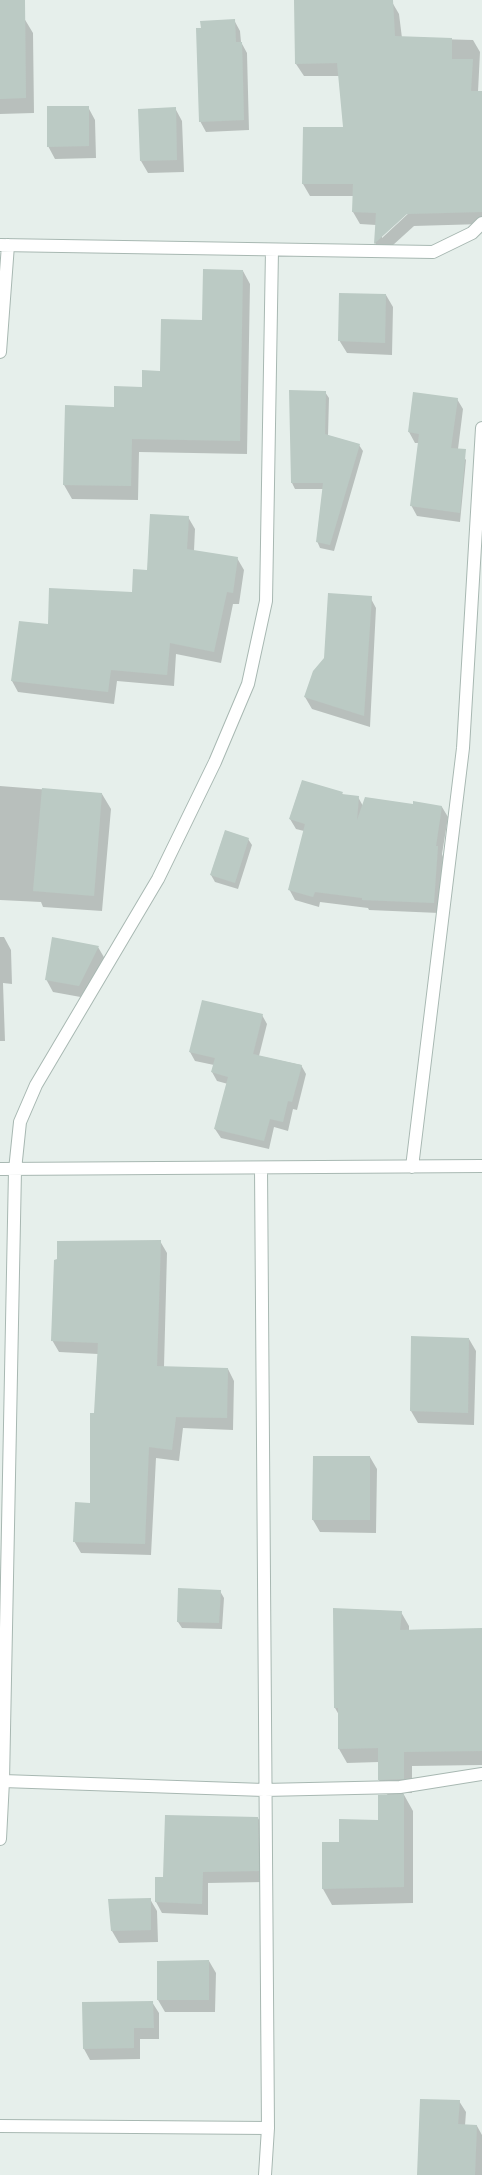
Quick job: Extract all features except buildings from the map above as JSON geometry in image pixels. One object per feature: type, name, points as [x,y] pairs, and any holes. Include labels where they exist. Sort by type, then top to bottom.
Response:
[{"type":"street","points":[[0,352],[4,245],[434,252],[472,233],[482,223]]},
{"type":"street","points":[[0,1839],[3,1781],[15,1170],[20,1122],[36,1085],[158,879],[215,762],[248,684],[266,601],[272,250]]},
{"type":"street","points":[[412,1167],[463,748],[482,428]]},
{"type":"street","points":[[0,1169],[482,1166]]},
{"type":"street","points":[[261,1168],[264,1790],[268,2128],[265,2175]]},
{"type":"street","points":[[3,1781],[264,1790],[400,1787],[482,1774]]},
{"type":"street","points":[[0,2126],[268,2128]]}]
